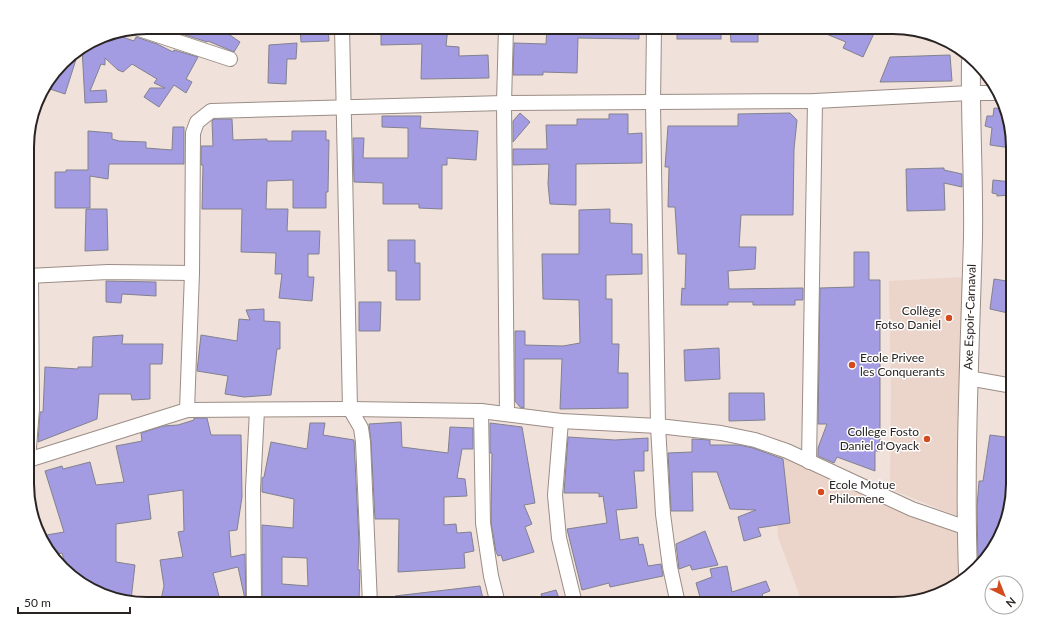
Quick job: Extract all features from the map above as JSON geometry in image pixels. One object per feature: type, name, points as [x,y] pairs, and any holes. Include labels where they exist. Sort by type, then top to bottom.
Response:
[{"type":"street","points":[[157,34],[230,59]]},
{"type":"street","points":[[342,34],[350,409],[361,428],[363,442],[370,597]]},
{"type":"street","points":[[506,34],[504,103],[507,414]]},
{"type":"street","points":[[654,34],[653,103],[658,426],[662,514],[670,567],[676,597]]},
{"type":"street","name":"Axe Espoir-Carnaval","points":[[968,569],[968,378],[973,235],[970,93],[971,65]]},
{"type":"street","points":[[186,410],[192,273],[193,133],[197,122],[211,111],[504,103],[815,101],[992,93]]},
{"type":"street","points":[[810,462],[815,101]]},
{"type":"street","points":[[34,276],[108,272],[192,273]]},
{"type":"street","points":[[968,378],[1006,385]]},
{"type":"street","points":[[34,458],[186,410],[350,409],[480,411],[561,421],[658,426],[721,433],[755,440],[787,451],[912,509],[967,528]]},
{"type":"street","points":[[254,597],[252,489],[257,410]]},
{"type":"street","points":[[480,411],[483,523],[491,576],[496,597]]},
{"type":"street","points":[[561,421],[555,495],[559,538],[573,597]]},
{"type":"shaded area","name":"College Fosto Daniel d'Oyack","points":[[964,277],[962,518],[890,489],[891,389],[889,281]]},
{"type":"shaded area","name":"Ecole Motue Philomene","points":[[774,453],[959,531],[960,575],[950,582],[930,591],[901,597],[800,597],[778,537]]},
{"type":"building","points":[[182,34],[228,34],[240,42],[234,52],[208,41],[207,42]]},
{"type":"building","points":[[300,34],[328,34],[329,41],[301,42]]},
{"type":"building","points":[[381,34],[447,34],[446,46],[459,47],[459,56],[488,55],[489,78],[421,79],[422,44],[381,45]]},
{"type":"building","points":[[547,34],[639,34],[639,39],[578,38],[577,73],[543,72],[543,75],[513,75],[514,43],[546,44]]},
{"type":"building","points":[[677,34],[721,34],[721,39],[677,39]]},
{"type":"building","points":[[730,34],[758,34],[758,42],[731,42]]},
{"type":"building","points":[[826,34],[874,34],[863,57],[843,48],[846,42]]},
{"type":"building","points":[[122,37],[134,41],[136,37],[157,44],[173,52],[174,50],[198,57],[186,79],[192,82],[186,93],[174,85],[159,107],[144,97],[150,88],[165,88],[154,83],[157,79],[132,64],[123,72],[118,70],[105,58],[105,65],[101,64],[90,91],[106,90],[107,102],[85,103],[82,54],[110,40]]},
{"type":"building","points":[[297,43],[296,59],[287,59],[286,84],[268,83],[269,45]]},
{"type":"building","points":[[950,55],[952,81],[880,82],[890,57]]},
{"type":"building","points":[[76,59],[65,94],[50,89],[62,72]]},
{"type":"building","points":[[994,108],[999,109],[1004,125],[1006,147],[990,145],[992,128],[985,126],[987,116],[993,116]]},
{"type":"building","points":[[520,113],[530,122],[513,142],[513,121]]},
{"type":"building","points":[[790,113],[797,120],[794,149],[793,215],[741,215],[739,247],[756,247],[755,269],[728,271],[729,289],[803,288],[803,300],[795,300],[795,305],[753,305],[753,302],[728,302],[728,305],[681,305],[682,288],[685,289],[686,254],[678,254],[675,207],[668,207],[669,167],[665,167],[668,126],[738,126],[738,114]]},
{"type":"building","points":[[609,114],[628,114],[628,134],[642,133],[642,163],[576,164],[576,205],[550,204],[548,184],[549,164],[513,165],[513,149],[547,149],[546,125],[577,125],[577,119],[609,119]]},
{"type":"building","points":[[382,116],[421,116],[420,128],[478,131],[476,160],[447,158],[447,165],[442,165],[442,209],[419,208],[419,204],[383,204],[383,183],[354,182],[353,138],[364,138],[363,158],[408,158],[408,128],[382,127]]},
{"type":"building","points":[[214,119],[232,119],[233,140],[267,139],[267,141],[292,141],[292,131],[326,131],[326,140],[329,140],[328,192],[326,192],[326,208],[293,208],[293,180],[267,181],[266,209],[288,209],[287,231],[320,231],[319,254],[308,254],[308,277],[314,277],[312,301],[279,298],[282,274],[275,274],[276,253],[241,252],[242,209],[202,209],[203,165],[201,165],[201,146],[213,146],[212,121]]},
{"type":"building","points":[[173,127],[184,127],[184,164],[109,164],[108,179],[90,176],[90,208],[55,208],[55,172],[66,172],[66,170],[88,170],[88,131],[112,133],[112,139],[119,141],[146,142],[146,148],[172,150]]},
{"type":"building","points":[[944,168],[944,170],[962,174],[962,187],[944,183],[945,210],[907,211],[906,169]]},
{"type":"building","points":[[993,180],[1006,181],[1006,195],[997,196],[997,194],[992,193]]},
{"type":"building","points":[[86,209],[107,209],[108,250],[85,251]]},
{"type":"building","points":[[610,209],[610,223],[632,224],[632,254],[642,254],[642,274],[606,275],[606,299],[612,299],[612,344],[619,344],[618,373],[628,373],[628,408],[560,409],[562,359],[524,359],[524,408],[520,407],[515,401],[515,331],[525,331],[525,345],[563,346],[580,343],[579,300],[543,299],[542,254],[579,254],[579,210]]},
{"type":"building","points":[[388,240],[415,240],[415,263],[420,263],[420,300],[396,300],[396,271],[388,271]]},
{"type":"building","points":[[854,252],[869,252],[869,280],[880,280],[880,451],[875,451],[875,471],[837,457],[834,463],[818,456],[818,448],[827,424],[818,424],[820,288],[854,287]]},
{"type":"building","points":[[994,279],[1006,281],[1006,313],[990,309]]},
{"type":"building","points":[[106,281],[156,282],[156,296],[122,294],[121,303],[106,302]]},
{"type":"building","points":[[359,302],[381,302],[380,331],[359,331]]},
{"type":"building","points":[[264,309],[264,321],[280,322],[280,349],[277,349],[271,395],[244,397],[225,394],[228,376],[197,371],[201,335],[237,341],[239,319],[250,320],[246,310]]},
{"type":"building","points":[[123,335],[122,344],[163,344],[162,364],[150,364],[150,399],[132,400],[131,394],[99,394],[97,419],[38,442],[40,412],[43,412],[45,367],[78,369],[78,367],[92,367],[93,337]]},
{"type":"building","points":[[719,348],[720,379],[685,381],[684,350]]},
{"type":"building","points":[[729,393],[764,393],[765,420],[729,421]]},
{"type":"building","points":[[194,418],[207,418],[211,435],[241,435],[242,497],[237,530],[229,531],[231,557],[245,554],[246,597],[244,597],[238,567],[213,573],[219,597],[162,597],[164,586],[160,560],[183,557],[178,532],[184,531],[183,490],[148,495],[151,519],[116,524],[116,562],[135,565],[131,596],[117,593],[104,588],[90,582],[78,574],[64,562],[62,553],[58,554],[47,535],[64,532],[45,471],[62,466],[63,469],[90,462],[96,485],[124,482],[116,446],[142,441],[141,433],[163,426],[178,425],[194,420]]},
{"type":"building","points":[[401,422],[402,447],[448,453],[450,427],[473,428],[473,449],[462,449],[457,478],[465,479],[467,496],[444,497],[444,525],[456,524],[457,533],[471,532],[474,551],[464,553],[465,568],[398,572],[399,519],[375,519],[369,424]]},
{"type":"building","points":[[310,423],[325,423],[323,435],[354,440],[359,542],[358,570],[360,570],[359,597],[262,597],[262,525],[293,528],[294,499],[262,492],[262,478],[264,477],[271,442],[307,449]],"holes":[[[282,557],[307,558],[308,586],[282,584]]]},
{"type":"building","points":[[490,423],[522,427],[535,503],[524,505],[532,524],[525,527],[534,552],[503,561],[501,555],[498,556],[496,552],[491,522],[492,453],[490,453]]},
{"type":"building","points":[[990,435],[1006,437],[1006,492],[1004,506],[1000,521],[991,541],[978,559],[977,507],[979,481],[983,481]]},
{"type":"building","points":[[568,437],[615,440],[648,438],[648,451],[644,451],[644,471],[634,471],[637,508],[616,510],[620,540],[638,537],[639,545],[643,544],[648,566],[661,564],[663,576],[610,587],[609,583],[582,590],[567,529],[607,523],[603,496],[599,497],[599,493],[564,493]]},
{"type":"building","points":[[692,439],[710,440],[710,445],[739,445],[753,448],[783,459],[790,523],[758,528],[761,536],[744,541],[738,517],[756,510],[730,509],[717,472],[692,472],[693,511],[671,511],[668,453],[692,452]]},
{"type":"building","points":[[705,531],[718,565],[692,570],[690,565],[679,569],[676,544]]},
{"type":"building","points":[[727,566],[732,592],[766,581],[770,591],[762,594],[763,597],[700,597],[696,583],[712,577],[710,569]]},
{"type":"building","points":[[480,586],[483,597],[395,597]]},
{"type":"building","points":[[556,590],[558,597],[542,597],[541,594]]},
{"type":"place","name":"Collège Fotso Daniel","points":[[949,318]]},
{"type":"place","name":"Ecole Privee les Conquerants","points":[[852,365]]},
{"type":"place","name":"College Fosto Daniel d'Oyack","points":[[927,439]]},
{"type":"place","name":"Ecole Motue Philomene","points":[[821,492]]}]
